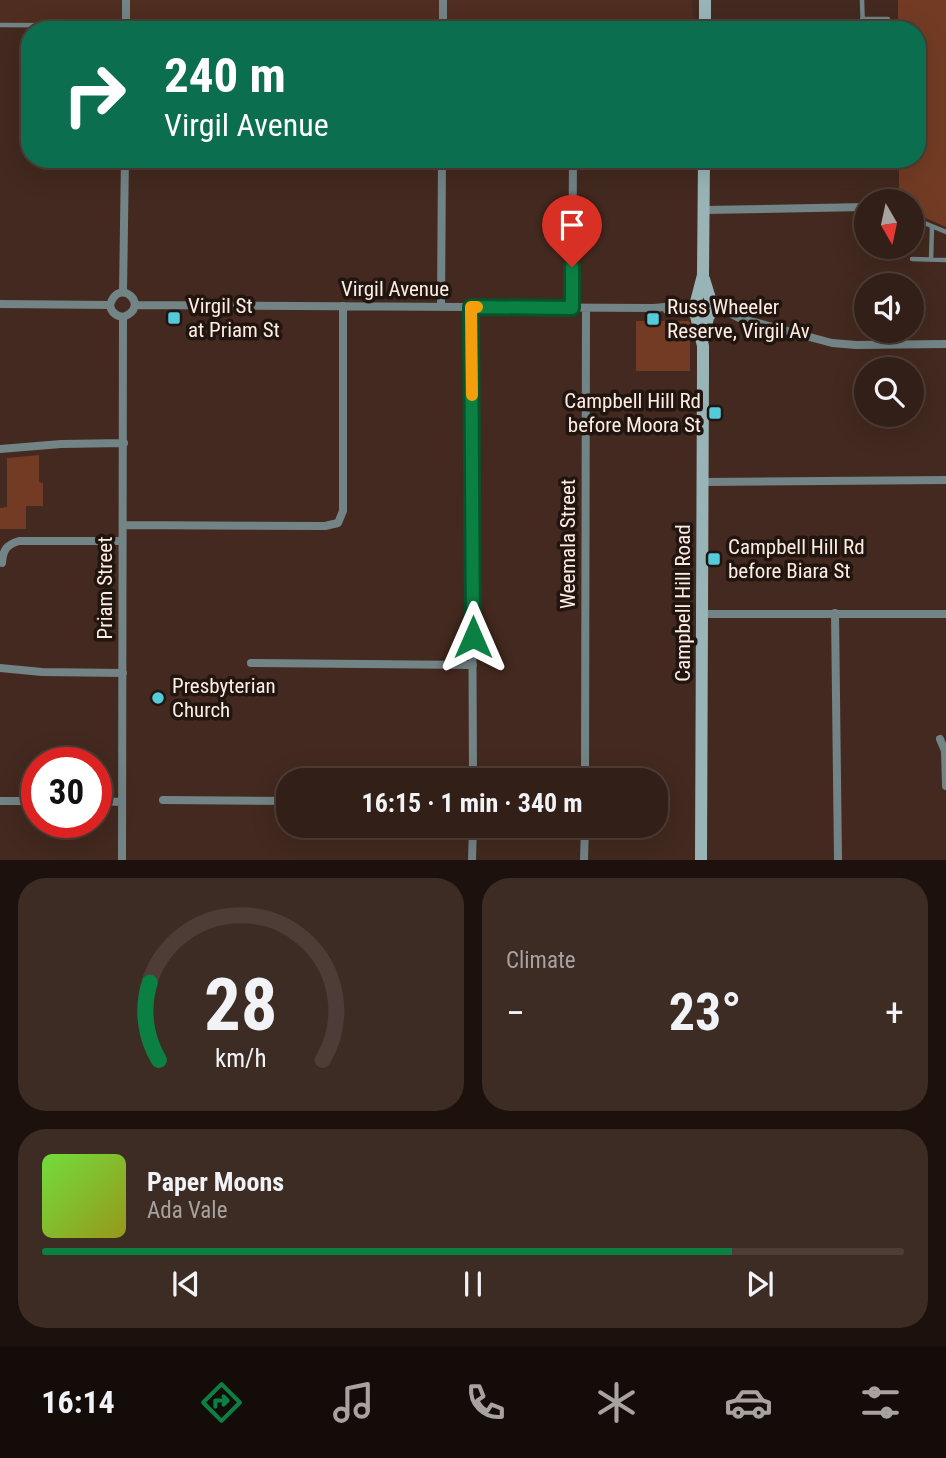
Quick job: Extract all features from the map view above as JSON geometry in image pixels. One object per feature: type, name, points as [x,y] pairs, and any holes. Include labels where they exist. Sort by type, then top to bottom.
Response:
[{"type":"street","points":[[126,0],[126,21]]},
{"type":"street","points":[[443,0],[443,21]]},
{"type":"street","points":[[705,0],[705,21]]},
{"type":"street","points":[[123,292],[125,168]]},
{"type":"street","points":[[441,306],[442,168]]},
{"type":"street","points":[[572,308],[573,168]]},
{"type":"street","name":"Campbell Hill Road","points":[[701,859],[704,168]]},
{"type":"street","points":[[704,210],[854,207]]},
{"type":"street","points":[[123,292],[133,297],[135,305],[131,314],[123,317],[113,312],[110,304],[113,297],[123,292]]},
{"type":"street","points":[[0,304],[110,304]]},
{"type":"street","name":"Virgil Avenue","points":[[135,305],[703,310],[832,343],[946,344]]},
{"type":"street","points":[[123,525],[325,526],[338,523],[343,511],[343,306]]},
{"type":"street","points":[[471,307],[473,768]]},
{"type":"street","name":"Weemala Street","points":[[585,768],[586,308]]},
{"type":"street","name":"Priam Street","points":[[122,859],[123,317]]},
{"type":"street","points":[[0,449],[124,443]]},
{"type":"street","points":[[702,482],[946,480]]},
{"type":"street","points":[[2,563],[7,546],[19,541],[122,541]]},
{"type":"street","points":[[835,613],[838,859]]},
{"type":"street","points":[[701,614],[946,614]]},
{"type":"street","points":[[251,663],[473,665]]},
{"type":"street","points":[[0,668],[42,673],[122,673]]},
{"type":"street","points":[[940,739],[944,751],[946,786]]},
{"type":"street","points":[[163,800],[276,801]]},
{"type":"street","points":[[0,801],[21,801]]},
{"type":"street","points":[[112,802],[122,802]]},
{"type":"street","points":[[472,838],[472,859]]},
{"type":"street","points":[[584,859],[585,838]]},
{"type":"lane","points":[[862,0],[862,19],[888,19]]},
{"type":"lane","points":[[0,25],[21,26]]},
{"type":"lane","points":[[924,223],[946,232]]},
{"type":"lane","points":[[931,260],[932,227]]},
{"type":"lane","points":[[912,259],[946,260]]},
{"type":"shaded area","points":[[0,0],[692,0],[693,21],[21,21],[21,28],[0,27]]},
{"type":"shaded area","points":[[898,0],[946,0],[946,227],[924,217],[924,189],[899,189],[899,168],[926,168],[926,21],[898,21]]},
{"type":"shaded area","points":[[636,321],[690,322],[690,371],[636,371]]},
{"type":"shaded area","points":[[39,455],[39,482],[43,483],[43,506],[26,506],[26,529],[0,529],[0,508],[7,507],[7,458]]},
{"type":"slow traffic","points":[[472,395],[471,307],[477,307]]},
{"type":"place","name":"Virgil St at Priam St","points":[[174,318]]},
{"type":"place","name":"Russ Wheeler Reserve, Virgil Av","points":[[653,319]]},
{"type":"place","name":"Campbell Hill Rd before Moora St","points":[[715,413]]},
{"type":"place","name":"Campbell Hill Rd before Biara St","points":[[714,559]]},
{"type":"place","name":"Presbyterian Church","points":[[158,698]]},
{"type":"route","points":[[473,637],[471,307],[572,308],[572,267]]}]
